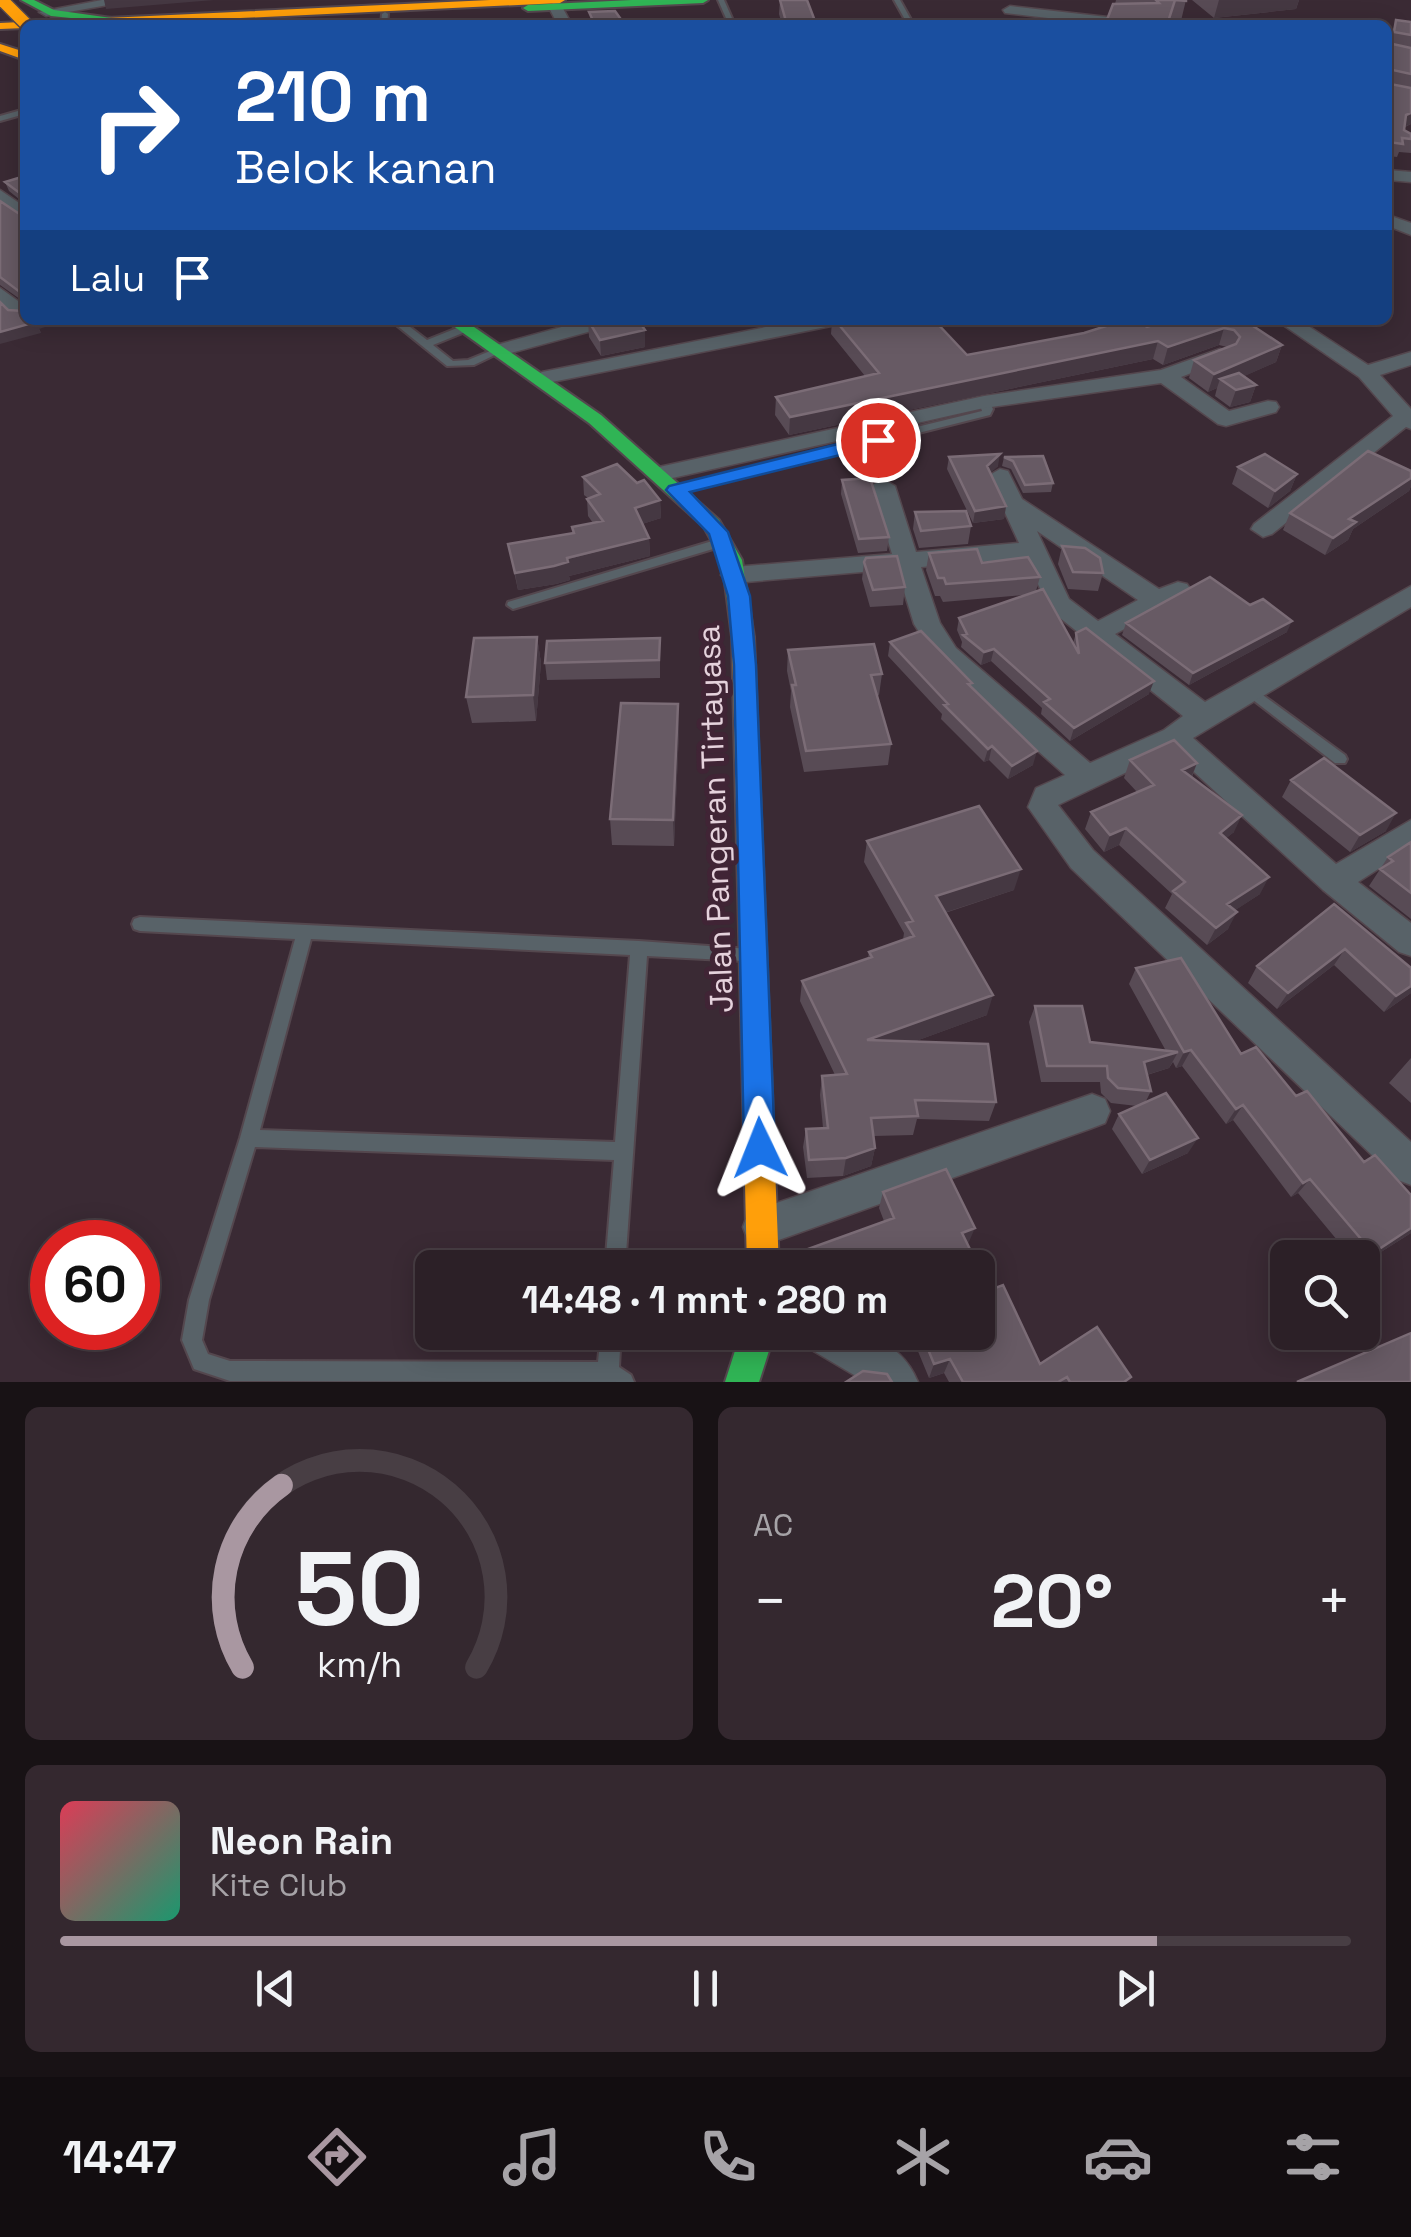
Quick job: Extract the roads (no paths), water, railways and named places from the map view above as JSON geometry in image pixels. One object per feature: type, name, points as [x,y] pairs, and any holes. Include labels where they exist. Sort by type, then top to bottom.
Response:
[{"type":"main road","points":[[2,0],[33,16]]},
{"type":"main road","points":[[0,17],[21,19],[124,10],[385,12],[702,0]]},
{"type":"main road","points":[[59,20],[124,10]]},
{"type":"main road","points":[[216,20],[290,14]]},
{"type":"main road","name":"Jalan Pangeran Tirtayasa","points":[[461,325],[542,378],[614,433],[668,482],[718,532],[734,575],[745,665],[763,1250]]},
{"type":"main road","points":[[746,1380],[754,1350]]},
{"type":"street","points":[[1009,12],[1091,20]]},
{"type":"street","points":[[0,193],[20,211]]},
{"type":"street","points":[[500,350],[592,325]]},
{"type":"street","points":[[542,378],[806,325]]},
{"type":"street","points":[[1263,528],[1407,420],[1366,373],[1294,325]]},
{"type":"street","points":[[668,482],[984,402],[1166,376],[1220,355]]},
{"type":"street","points":[[1366,373],[1411,358]]},
{"type":"street","points":[[1166,376],[1225,419],[1268,406]]},
{"type":"street","points":[[1000,476],[1059,604],[1204,716]]},
{"type":"street","points":[[883,486],[928,624],[947,654],[1090,779]]},
{"type":"street","points":[[1011,502],[1168,595],[1095,633]]},
{"type":"street","points":[[734,575],[1032,550]]},
{"type":"street","points":[[1411,595],[1174,737],[1046,796],[1043,807],[1082,858],[1411,1167]]},
{"type":"street","points":[[1174,737],[1334,881],[1411,942]]},
{"type":"street","points":[[1334,881],[1411,832]]},
{"type":"street","points":[[762,1227],[1092,1111]]},
{"type":"street","points":[[853,1350],[873,1361],[897,1382]]},
{"type":"lane","points":[[400,325],[451,364],[470,363],[500,350]]},
{"type":"lane","points":[[425,344],[457,325]]},
{"type":"lane","points":[[514,606],[722,542]]},
{"type":"lane","points":[[1249,690],[1340,759]]},
{"type":"lane","points":[[140,924],[754,954]]},
{"type":"lane","points":[[304,934],[249,1138],[199,1300],[192,1340],[201,1362],[230,1371],[616,1377],[612,1350]]},
{"type":"lane","points":[[616,1250],[639,948]]},
{"type":"lane","points":[[249,1138],[624,1151]]}]
